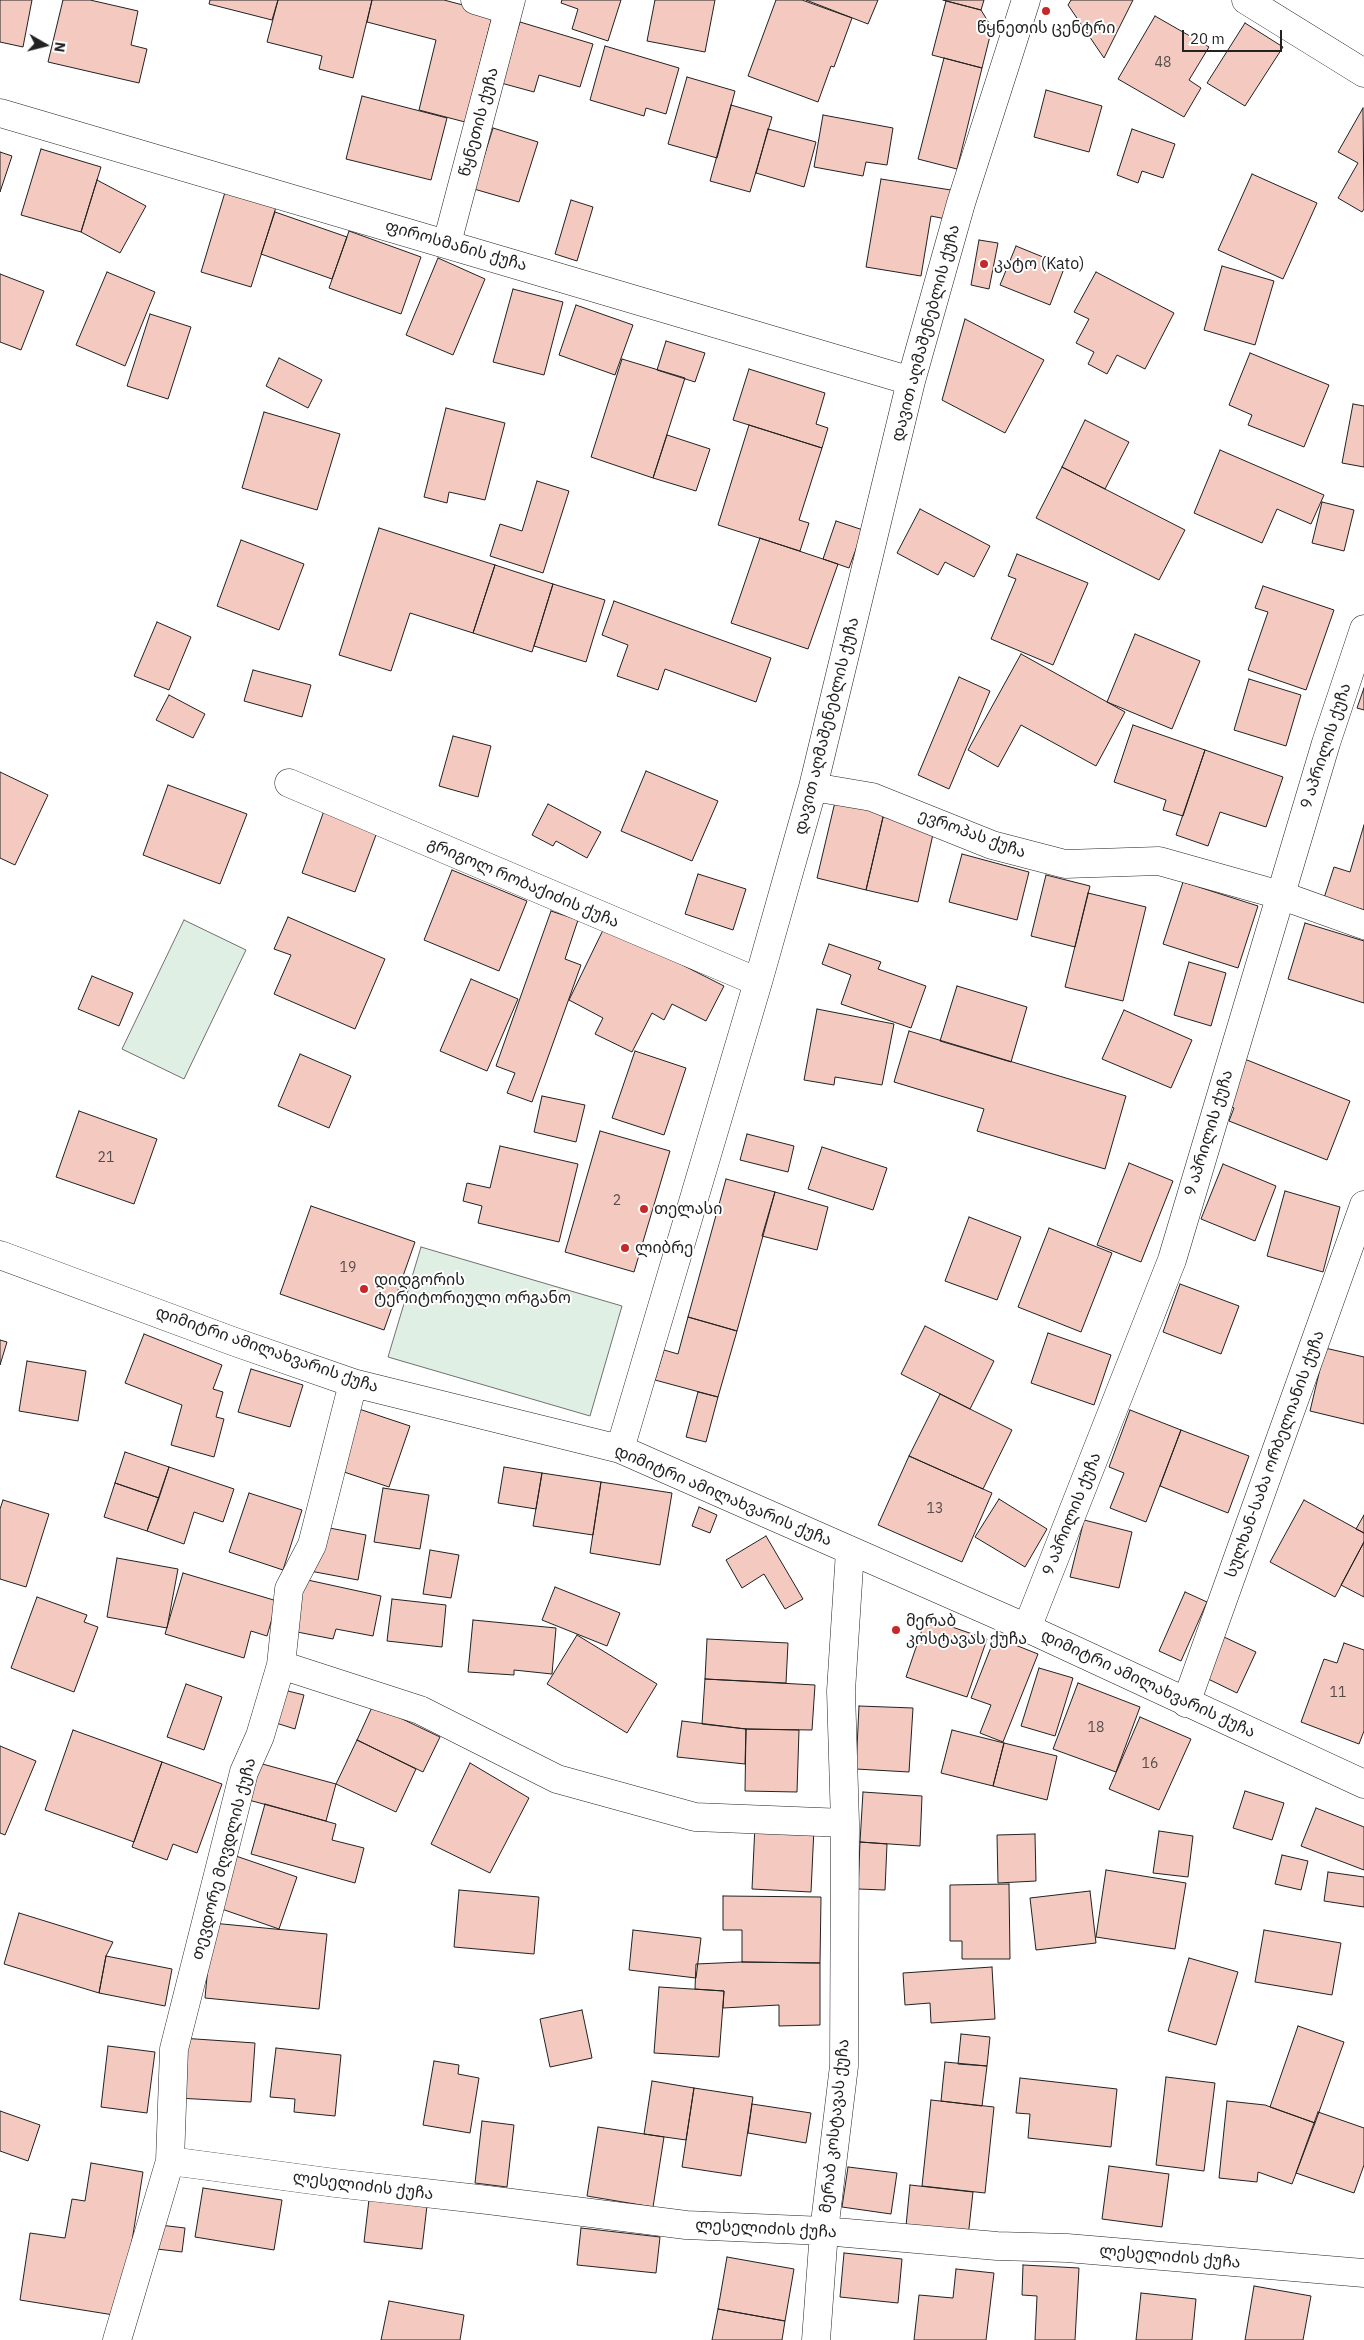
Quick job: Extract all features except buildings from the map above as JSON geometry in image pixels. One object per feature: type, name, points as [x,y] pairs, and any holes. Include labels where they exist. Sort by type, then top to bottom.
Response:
[{"type":"street","points":[[474,0],[509,5]]},
{"type":"street","name":"დავით აღმაშენებლის ქუჩა","points":[[620,1449],[758,982],[813,787],[911,381],[961,203],[1026,0]]},
{"type":"street","points":[[1246,0],[1364,73]]},
{"type":"street","name":"წყნეთის ქუჩა","points":[[447,243],[509,5]]},
{"type":"street","name":"ფიროსმანის ქუჩა","points":[[0,113],[911,381]]},
{"type":"street","name":"9 აპრილის ქუჩა","points":[[1027,1628],[1172,1260],[1326,743],[1364,629]]},
{"type":"street","name":"გრიგოლ რობაქიძის ქუჩა","points":[[289,783],[758,982]]},
{"type":"street","name":"ევროპას ქუჩა","points":[[813,787],[872,797],[992,845],[1066,864],[1159,861],[1280,895],[1364,925]]},
{"type":"street","name":"სულხან-საბა ორბელიანის ქუჩა","points":[[1186,1703],[1364,1204]]},
{"type":"street","name":"დიმიტრი ამილახვარის ქუჩა","points":[[0,1255],[235,1342],[353,1383],[620,1449],[1027,1628],[1364,1784]]},
{"type":"street","name":"თევდორე მღვდლის ქუჩა","points":[[117,2340],[170,2161],[174,2049],[244,1772],[260,1736],[281,1665],[290,1589],[312,1546],[353,1383]]},
{"type":"street","name":"მერაბ კოსტავას ქუჩა","points":[[816,2340],[824,2232],[844,2066],[845,1823],[841,1691],[850,1551]]},
{"type":"street","points":[[281,1665],[420,1710],[556,1779],[695,1816],[845,1823]]},
{"type":"street","name":"ლესელიძის ქუჩა","points":[[170,2161],[335,2184],[488,2200],[686,2225],[824,2232],[997,2246],[1067,2248],[1364,2274]]},
{"type":"green space","points":[[184,920],[246,950],[184,1079],[122,1049]]},
{"type":"green space","points":[[421,1247],[622,1306],[590,1416],[388,1357]]},
{"type":"place","name":"წყნეთის ცენტრი","points":[[1046,11]]},
{"type":"place","name":"კატო (Kato)","points":[[984,264]]},
{"type":"place","name":"თელასი","points":[[644,1209]]},
{"type":"place","name":"ლიბრე","points":[[625,1248]]},
{"type":"place","name":"დიდგორის ტერიტორიული ორგანო","points":[[364,1289]]},
{"type":"place","name":"მერაბ კოსტავას ქუჩა","points":[[896,1630]]}]
